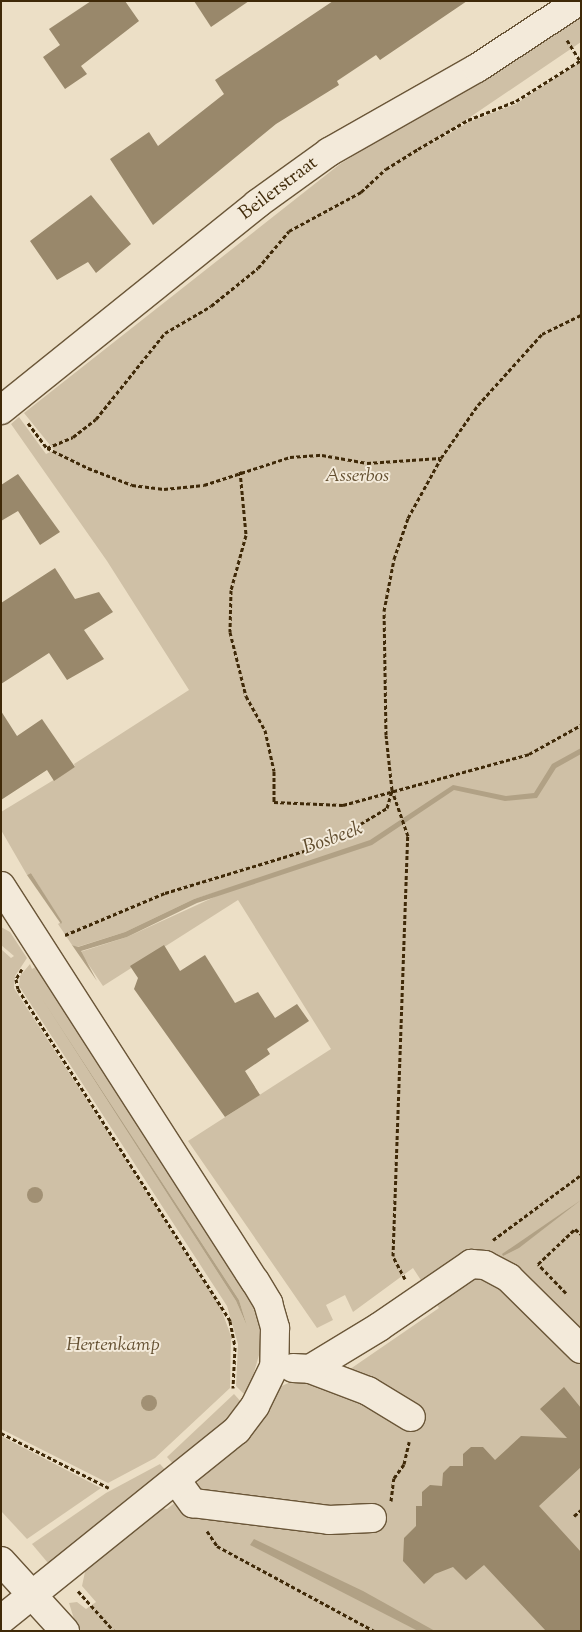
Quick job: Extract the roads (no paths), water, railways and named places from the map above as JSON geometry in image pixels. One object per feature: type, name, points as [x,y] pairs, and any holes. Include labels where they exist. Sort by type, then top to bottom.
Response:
[{"type":"street","name":"Beilerstraat","points":[[6,406],[257,204],[329,152],[406,105],[477,68],[547,10],[579,1]]},
{"type":"street","points":[[1,1620],[237,1430],[255,1406],[274,1367],[275,1328],[268,1303],[3,892]]},
{"type":"street","points":[[310,1369],[420,1300],[471,1264],[497,1271],[539,1306],[581,1349]]},
{"type":"street","points":[[274,1367],[310,1369],[368,1391],[411,1417]]},
{"type":"street","points":[[176,1480],[193,1503],[329,1520],[372,1518]]},
{"type":"street","points":[[1,1561],[65,1631]]},
{"type":"park label","name":"Asserbos","points":[[357,477]]},
{"type":"park label","name":"Hertenkamp","points":[[113,1346]]},
{"type":"water label","name":"Bosbeek","points":[[333,839]]}]
